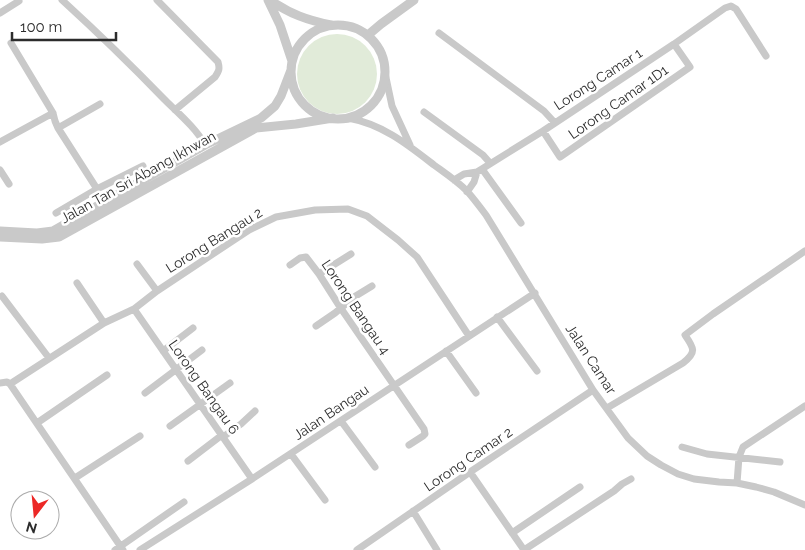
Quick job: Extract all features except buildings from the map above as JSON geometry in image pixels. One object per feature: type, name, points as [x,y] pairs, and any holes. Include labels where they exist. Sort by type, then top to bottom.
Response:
[{"type":"street","points":[[0,12],[20,0]]},
{"type":"street","points":[[62,0],[114,48],[175,110],[202,139],[205,145]]},
{"type":"street","points":[[158,0],[218,62],[220,67],[215,77],[175,110]]},
{"type":"street","points":[[255,125],[296,124],[333,118],[348,118],[361,113],[376,100],[383,87],[385,72],[380,52],[368,35],[352,28],[317,22],[292,14],[269,0]]},
{"type":"street","points":[[269,0],[282,30],[292,66],[293,85],[300,99],[312,111],[319,115],[333,118]]},
{"type":"street","points":[[368,35],[414,0]]},
{"type":"street","name":"Lorong Camar 1","points":[[454,180],[464,174],[479,171],[543,131],[725,8],[731,6],[736,9],[766,56]]},
{"type":"street","points":[[255,125],[276,106],[282,96],[297,49],[307,37],[318,30],[332,25]]},
{"type":"street","points":[[439,33],[544,111],[555,123]]},
{"type":"street","points":[[11,43],[53,114],[58,128],[97,189]]},
{"type":"street","name":"Lorong Camar 1D1","points":[[543,131],[560,157],[690,67],[674,44]]},
{"type":"street","name":"Jalan Camar","points":[[385,72],[392,106],[411,147]]},
{"type":"street","points":[[58,128],[100,104]]},
{"type":"street","points":[[424,112],[483,155],[490,163]]},
{"type":"street","points":[[0,142],[53,114]]},
{"type":"street","name":"Jalan Camar","points":[[348,118],[378,126],[411,147],[467,192],[486,215],[593,390],[628,438],[647,456],[678,474],[694,479],[737,483],[774,492],[805,506]]},
{"type":"street","name":"Jalan Tan Sri Abang Ikhwan","points":[[0,231],[37,233],[53,231],[205,145],[255,125]]},
{"type":"street","name":"Jalan Tan Sri Abang Ikhwan","points":[[0,237],[42,239],[59,237],[255,125]]},
{"type":"street","points":[[56,213],[97,189],[144,166]]},
{"type":"street","points":[[0,170],[9,184]]},
{"type":"street","points":[[479,171],[521,223]]},
{"type":"street","name":"Lorong Camar 1","points":[[467,192],[479,171]]},
{"type":"street","name":"Lorong Bangau 2","points":[[10,384],[104,323],[134,309],[157,291],[249,230],[276,217],[315,210],[348,209],[367,216],[398,240],[417,257],[469,336]]},
{"type":"street","points":[[607,408],[690,358],[693,348],[686,335],[713,314],[805,251]]},
{"type":"street","points":[[319,274],[351,254]]},
{"type":"street","name":"Lorong Bangau 4","points":[[290,265],[300,258],[306,257],[424,430],[425,434],[409,445]]},
{"type":"street","points":[[137,264],[157,291]]},
{"type":"street","points":[[77,283],[104,323]]},
{"type":"street","points":[[316,326],[354,297],[372,286]]},
{"type":"street","name":"Jalan Bangau","points":[[140,550],[291,454],[535,293]]},
{"type":"street","points":[[2,296],[49,358]]},
{"type":"street","name":"Lorong Bangau 6","points":[[134,309],[252,479]]},
{"type":"street","points":[[497,317],[537,371]]},
{"type":"street","points":[[163,351],[193,328]]},
{"type":"street","points":[[145,393],[202,350]]},
{"type":"street","points":[[446,351],[476,393]]},
{"type":"street","points":[[37,423],[107,375]]},
{"type":"street","points":[[0,383],[7,382],[10,384],[75,478],[120,549],[184,502]]},
{"type":"street","points":[[170,426],[230,383]]},
{"type":"street","name":"Lorong Camar 2","points":[[357,550],[593,390]]},
{"type":"street","points":[[737,483],[739,457],[743,447],[805,406]]},
{"type":"street","points":[[188,461],[241,424],[255,411]]},
{"type":"street","points":[[341,421],[375,467]]},
{"type":"street","points":[[75,478],[140,436]]},
{"type":"street","points":[[682,447],[707,454],[780,462]]},
{"type":"street","points":[[291,454],[325,500]]},
{"type":"street","points":[[470,472],[524,550],[631,479]]},
{"type":"street","points":[[512,533],[580,486]]},
{"type":"street","points":[[413,511],[437,550]]},
{"type":"green space","points":[[329,34],[345,34],[359,41],[370,52],[377,66],[377,82],[374,89],[359,107],[345,114],[329,114],[315,107],[304,96],[297,82],[297,66],[304,52],[315,41]]}]
